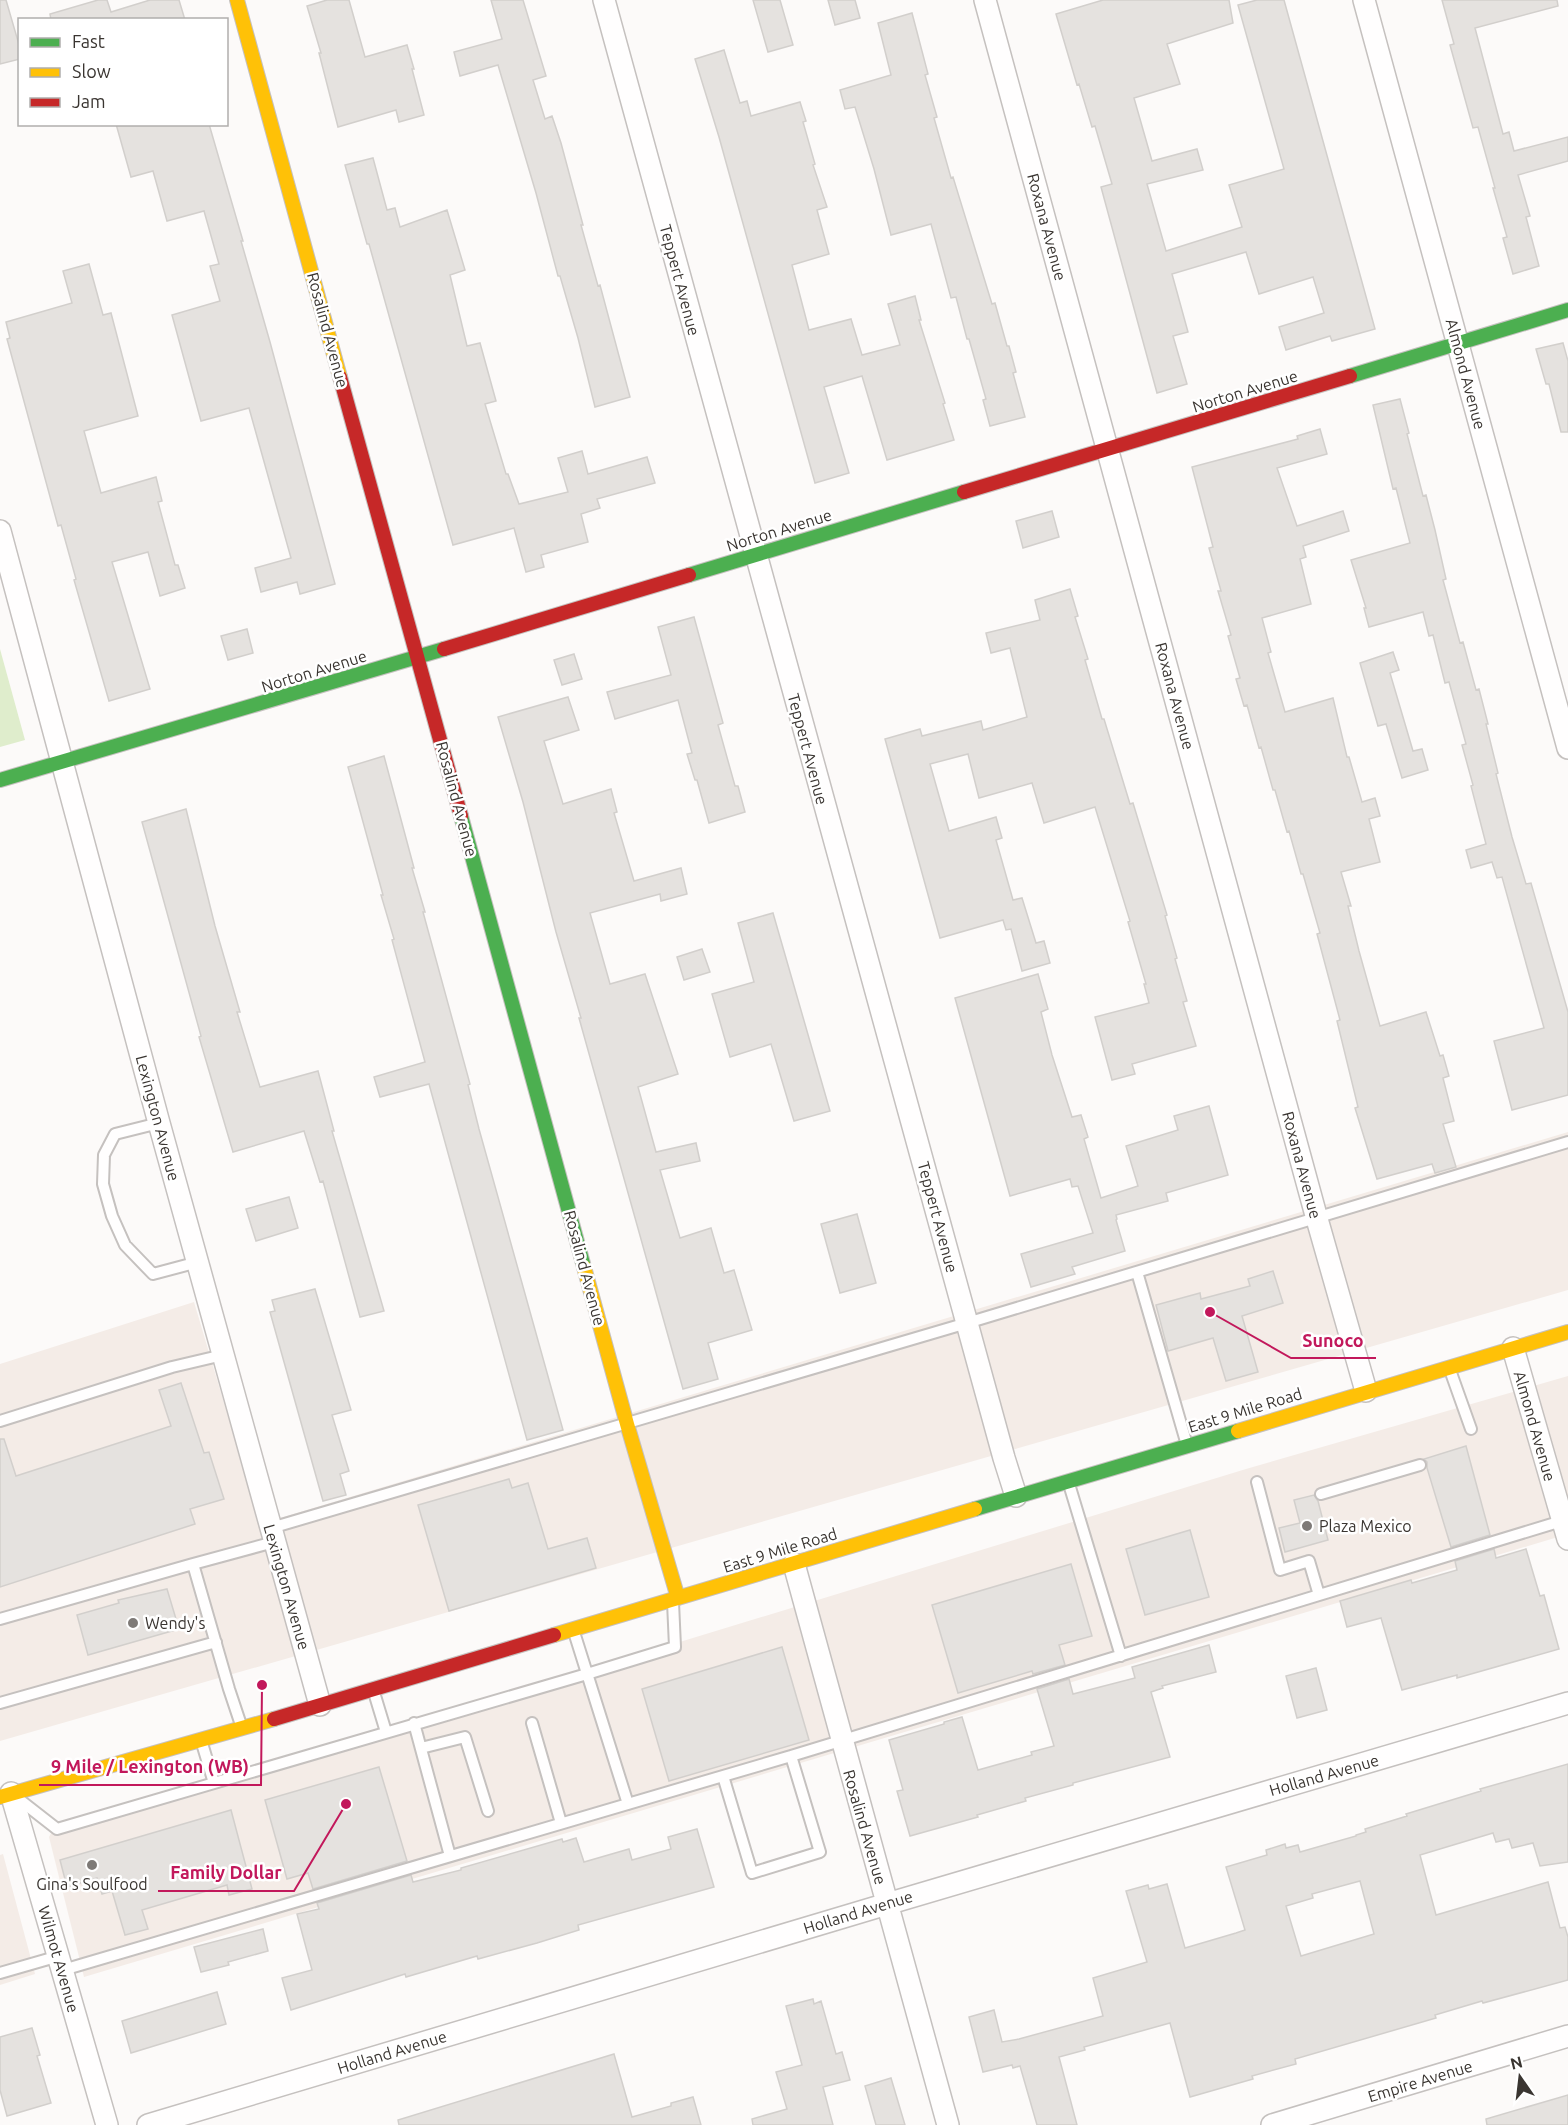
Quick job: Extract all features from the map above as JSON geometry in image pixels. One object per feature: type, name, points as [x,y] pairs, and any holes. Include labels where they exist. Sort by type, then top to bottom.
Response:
[{"type":"street","name":"Rosalind Avenue","points":[[237,0],[676,1598]]},
{"type":"street","name":"Teppert Avenue","points":[[604,0],[754,554],[1016,1497]]},
{"type":"street","name":"Roxana Avenue","points":[[985,0],[1317,1219],[1366,1391]]},
{"type":"street","name":"Almond Avenue","points":[[1364,0],[1568,748]]},
{"type":"street","name":"Norton Avenue","points":[[0,780],[418,657],[1568,310]]},
{"type":"street","name":"Lexington Avenue","points":[[0,531],[159,1123],[320,1705]]},
{"type":"street","name":"East 9 Mile Road","points":[[3,1794],[320,1705],[1568,1332]]},
{"type":"street","name":"Almond Avenue","points":[[1513,1348],[1566,1526]]},
{"type":"street","name":"Rosalind Avenue","points":[[794,1564],[948,2125]]},
{"type":"street","name":"Holland Avenue","points":[[148,2125],[1568,1703]]},
{"type":"street","name":"Wilmot Avenue","points":[[3,1794],[61,1963],[107,2125]]},
{"type":"street","name":"Empire Avenue","points":[[1272,2125],[1568,2036]]},
{"type":"lane","points":[[159,1123],[115,1134],[104,1155],[103,1184],[112,1216],[125,1245],[153,1274],[198,1262]]},
{"type":"lane","points":[[0,1619],[193,1564],[273,1535],[627,1424],[1568,1142]]},
{"type":"lane","points":[[1137,1272],[1187,1445]]},
{"type":"lane","points":[[0,1421],[172,1366],[224,1355]]},
{"type":"lane","points":[[1449,1367],[1471,1429]]},
{"type":"lane","points":[[1321,1494],[1420,1465]]},
{"type":"lane","points":[[1068,1481],[1121,1656]]},
{"type":"lane","points":[[1257,1482],[1280,1569],[1309,1561],[1319,1595]]},
{"type":"lane","points":[[0,1973],[61,1963],[450,1856],[1121,1656],[1319,1595],[1374,1573],[1502,1535],[1566,1526]]},
{"type":"lane","points":[[193,1564],[242,1728]]},
{"type":"lane","points":[[3,1794],[57,1829],[675,1647],[676,1598]]},
{"type":"lane","points":[[573,1629],[628,1804]]},
{"type":"lane","points":[[0,1703],[216,1642]]},
{"type":"lane","points":[[373,1689],[386,1732]]},
{"type":"lane","points":[[532,1723],[561,1823]]},
{"type":"lane","points":[[414,1724],[450,1856]]},
{"type":"lane","points":[[421,1748],[465,1737],[488,1812]]},
{"type":"lane","points":[[201,1740],[214,1783]]},
{"type":"lane","points":[[723,1776],[752,1873],[820,1852],[791,1756]]},
{"type":"shaded area","points":[[1568,1132],[1568,1290],[0,1741],[0,1364],[194,1302],[260,1524]]},
{"type":"shaded area","points":[[1568,1376],[1568,1534],[84,1977],[49,1837],[54,1828],[369,1737],[1246,1469]]},
{"type":"shaded area","points":[[3,1854],[35,1974],[0,1985],[0,1855]]},
{"type":"green space","points":[[0,649],[25,740],[0,747]]},
{"type":"building","points":[[0,0],[6,0],[18,41],[18,60],[0,64]]},
{"type":"building","points":[[98,0],[107,0],[111,12],[150,0],[179,0],[184,18],[51,18],[50,14]]},
{"type":"building","points":[[327,0],[349,0],[365,57],[407,45],[424,115],[399,122],[396,110],[338,127],[319,53],[321,53],[307,6]]},
{"type":"building","points":[[491,0],[523,0],[546,76],[533,80],[545,119],[552,116],[561,143],[583,225],[581,225],[598,286],[600,285],[630,397],[595,407],[578,338],[498,65],[460,76],[454,52],[502,39]]},
{"type":"building","points":[[753,0],[780,0],[793,45],[768,52]]},
{"type":"building","points":[[828,0],[855,0],[860,18],[835,25]]},
{"type":"building","points":[[1103,0],[1229,0],[1233,23],[1167,44],[1180,84],[1134,98],[1152,161],[1197,149],[1203,170],[1147,184],[1166,251],[1242,227],[1229,185],[1284,169],[1238,5],[1257,0],[1284,0],[1375,329],[1332,341],[1330,336],[1286,350],[1279,327],[1324,313],[1313,277],[1259,294],[1246,252],[1172,274],[1188,332],[1173,336],[1187,384],[1157,393],[1101,187],[1112,184],[1095,126],[1092,127],[1079,84],[1077,85],[1056,14]]},
{"type":"building","points":[[1442,0],[1557,0],[1558,6],[1475,28],[1503,134],[1509,132],[1514,151],[1568,137],[1568,161],[1518,175],[1530,216],[1526,217],[1539,266],[1513,274],[1503,238],[1507,237],[1493,188],[1495,188],[1478,127],[1473,128],[1450,45],[1454,44]]},
{"type":"building","points":[[912,13],[928,74],[925,75],[937,117],[934,118],[992,304],[995,303],[1007,346],[1009,346],[1016,372],[1013,373],[1025,417],[990,426],[983,400],[986,399],[969,339],[967,339],[956,297],[951,298],[931,224],[891,235],[855,107],[845,109],[840,90],[891,75],[878,23]]},
{"type":"building","points":[[724,50],[740,103],[747,101],[751,116],[800,102],[806,121],[803,122],[815,164],[813,165],[827,207],[817,210],[829,254],[792,265],[809,330],[851,319],[862,355],[900,345],[888,304],[915,296],[921,320],[919,320],[954,440],[887,460],[862,376],[824,387],[849,473],[815,483],[719,137],[695,59]]},
{"type":"building","points":[[117,126],[210,126],[243,241],[241,241],[335,584],[300,594],[297,582],[261,592],[255,568],[291,558],[249,408],[201,421],[172,315],[220,301],[210,266],[219,264],[204,211],[167,221],[153,171],[131,177]]},
{"type":"building","points":[[373,158],[387,210],[395,208],[400,227],[447,210],[465,270],[450,275],[467,346],[480,343],[496,401],[485,404],[506,474],[508,474],[519,504],[568,492],[558,458],[582,451],[588,474],[647,457],[655,483],[597,499],[600,508],[581,514],[588,542],[541,555],[544,567],[526,572],[514,528],[453,545],[345,165]]},
{"type":"building","points":[[89,264],[103,315],[111,313],[138,416],[84,431],[101,493],[156,477],[162,501],[158,502],[175,565],[178,565],[185,588],[160,596],[148,552],[112,562],[150,689],[109,701],[7,339],[10,338],[6,322],[72,303],[63,271]]},
{"type":"building","points":[[1563,343],[1568,361],[1568,432],[1561,432],[1549,384],[1546,384],[1536,349]]},
{"type":"building","points":[[1400,399],[1423,496],[1426,495],[1435,530],[1446,579],[1443,580],[1460,643],[1463,642],[1488,724],[1486,724],[1498,773],[1496,774],[1512,837],[1526,884],[1531,883],[1568,1012],[1568,1095],[1512,1110],[1494,1041],[1544,1028],[1502,877],[1497,878],[1492,862],[1471,868],[1466,850],[1486,844],[1462,745],[1466,744],[1449,682],[1445,683],[1433,635],[1429,636],[1423,612],[1369,627],[1364,608],[1366,608],[1351,560],[1410,543],[1396,488],[1393,489],[1373,405]]},
{"type":"building","points":[[1320,429],[1327,454],[1277,468],[1297,526],[1343,511],[1349,531],[1303,546],[1306,557],[1300,559],[1311,604],[1262,618],[1271,652],[1268,653],[1285,712],[1333,698],[1347,757],[1349,757],[1362,802],[1375,798],[1380,816],[1369,819],[1380,862],[1341,872],[1351,906],[1348,906],[1359,951],[1380,1026],[1426,1012],[1440,1056],[1443,1055],[1449,1076],[1443,1078],[1454,1121],[1443,1124],[1456,1167],[1435,1173],[1432,1164],[1377,1179],[1355,1108],[1358,1107],[1337,1021],[1340,1020],[1317,934],[1320,933],[1289,831],[1287,832],[1247,705],[1244,706],[1236,679],[1240,678],[1228,636],[1231,635],[1218,591],[1221,591],[1209,548],[1213,547],[1192,467],[1298,439],[1297,436]]},
{"type":"building","points":[[1052,511],[1059,537],[1023,548],[1016,521]]},
{"type":"building","points":[[1070,589],[1078,616],[1075,617],[1088,659],[1085,660],[1102,719],[1104,719],[1130,804],[1133,803],[1167,915],[1165,916],[1177,958],[1175,959],[1187,1001],[1183,1002],[1196,1046],[1132,1064],[1135,1074],[1112,1080],[1095,1017],[1149,1003],[1144,984],[1146,984],[1128,922],[1130,921],[1095,807],[1044,823],[1032,783],[979,798],[968,754],[930,764],[949,831],[996,817],[1002,838],[996,840],[1013,900],[1022,898],[1036,943],[1044,941],[1050,963],[1022,971],[1011,929],[1006,930],[1003,920],[940,938],[885,739],[920,729],[922,736],[981,721],[983,730],[1027,717],[1010,648],[991,653],[986,633],[1040,620],[1035,600]]},
{"type":"building","points":[[694,617],[723,723],[718,725],[735,786],[738,786],[745,812],[709,823],[687,754],[692,753],[678,700],[615,719],[607,692],[671,675],[658,627]]},
{"type":"building","points":[[247,629],[253,653],[228,660],[221,636]]},
{"type":"building","points":[[1393,652],[1399,670],[1390,673],[1413,751],[1422,749],[1428,770],[1402,778],[1386,724],[1378,726],[1360,663]]},
{"type":"building","points":[[574,654],[582,679],[562,685],[554,660]]},
{"type":"building","points":[[568,697],[579,730],[544,741],[563,804],[611,789],[617,812],[614,813],[634,881],[681,868],[687,894],[661,901],[660,894],[590,913],[610,984],[645,974],[678,1074],[638,1087],[656,1152],[696,1143],[700,1161],[660,1170],[680,1238],[711,1228],[724,1273],[734,1270],[752,1330],[708,1343],[718,1379],[683,1389],[498,717]]},
{"type":"building","points":[[384,756],[425,912],[423,912],[470,1084],[468,1085],[479,1129],[563,1430],[527,1440],[429,1084],[380,1097],[374,1077],[425,1062],[348,767]]},
{"type":"building","points":[[186,809],[215,926],[240,1012],[237,1012],[260,1087],[318,1071],[334,1131],[332,1131],[384,1311],[360,1317],[323,1181],[320,1182],[304,1131],[233,1152],[199,1037],[201,1036],[142,822]]},
{"type":"building","points":[[773,913],[830,1111],[794,1121],[771,1044],[730,1057],[712,994],[754,982],[738,923]]},
{"type":"building","points":[[702,949],[710,972],[684,980],[677,957]]},
{"type":"building","points":[[1038,974],[1048,1009],[1041,1012],[1052,1055],[1072,1117],[1081,1115],[1088,1137],[1084,1139],[1101,1198],[1138,1186],[1126,1146],[1178,1130],[1174,1116],[1209,1106],[1228,1175],[1166,1193],[1168,1201],[1116,1215],[1125,1251],[1072,1267],[1075,1274],[1031,1287],[1021,1254],[1093,1233],[1078,1186],[1072,1187],[1070,1179],[1010,1196],[955,998]]},
{"type":"building","points":[[289,1197],[298,1228],[256,1241],[246,1209]]},
{"type":"building","points":[[857,1214],[876,1283],[840,1293],[821,1224]]},
{"type":"building","points":[[1273,1271],[1283,1303],[1242,1316],[1258,1372],[1226,1381],[1213,1338],[1168,1351],[1156,1305],[1200,1293],[1201,1299],[1250,1286],[1248,1279]]},
{"type":"building","points":[[315,1289],[351,1410],[332,1415],[349,1471],[340,1474],[346,1495],[323,1501],[270,1312],[275,1311],[272,1300]]},
{"type":"building","points":[[181,1383],[204,1453],[209,1452],[224,1499],[190,1509],[195,1524],[0,1587],[0,1439],[4,1439],[16,1476],[171,1426],[159,1390]]},
{"type":"building","points":[[1466,1446],[1490,1535],[1451,1547],[1427,1462],[1424,1459]]},
{"type":"building","points":[[509,1479],[512,1488],[528,1483],[548,1549],[587,1538],[596,1568],[449,1611],[418,1505]]},
{"type":"building","name":"Plaza Mexico","points":[[1314,1495],[1318,1501],[1328,1540],[1285,1552],[1279,1528],[1300,1523],[1294,1500]]},
{"type":"building","points":[[1190,1530],[1209,1597],[1145,1615],[1126,1549]]},
{"type":"building","points":[[1494,1549],[1496,1558],[1526,1549],[1540,1596],[1544,1595],[1559,1649],[1457,1678],[1457,1675],[1402,1690],[1381,1618],[1347,1627],[1340,1601],[1411,1580],[1412,1583],[1457,1570],[1455,1561]]},
{"type":"building","points":[[1071,1564],[1092,1636],[1059,1645],[1065,1665],[1033,1674],[1032,1671],[958,1693],[932,1605]]},
{"type":"building","points":[[167,1589],[179,1629],[88,1655],[77,1615],[119,1603],[118,1600]]},
{"type":"building","points":[[1209,1645],[1216,1672],[1162,1686],[1163,1688],[1151,1692],[1170,1757],[1073,1783],[1073,1785],[1025,1798],[1026,1801],[977,1815],[978,1817],[910,1836],[897,1791],[903,1790],[889,1740],[962,1717],[978,1770],[1032,1755],[1031,1752],[1054,1746],[1037,1689],[1069,1679],[1073,1694],[1135,1678],[1132,1667]]},
{"type":"building","points":[[782,1647],[809,1740],[669,1781],[642,1689]]},
{"type":"building","points":[[1316,1668],[1327,1710],[1297,1718],[1286,1676]]},
{"type":"building","points":[[1568,1764],[1568,1862],[1540,1866],[1533,1843],[1512,1848],[1509,1839],[1496,1842],[1493,1833],[1420,1855],[1436,1915],[1548,1882],[1560,1928],[1565,1927],[1568,1937],[1568,1980],[1435,2015],[1436,2018],[1295,2059],[1296,2064],[1190,2097],[1170,2023],[1084,2047],[1085,2050],[1059,2057],[1077,2125],[1037,2125],[1020,2066],[1013,2068],[1012,2065],[983,2072],[969,2017],[994,2010],[1002,2042],[1103,2016],[1093,1978],[1147,1962],[1126,1891],[1148,1885],[1149,1889],[1167,1884],[1185,1948],[1245,1930],[1226,1867],[1267,1855],[1266,1850],[1285,1844],[1286,1848],[1298,1845],[1300,1852],[1356,1836],[1366,1832],[1365,1829],[1481,1791],[1480,1789]],"holes":[[[1360,1881],[1374,1934],[1301,1956],[1286,1906],[1313,1898],[1312,1894]]]},
{"type":"building","points":[[379,1767],[407,1861],[313,1889],[308,1873],[287,1879],[265,1800]]},
{"type":"building","points":[[231,1810],[252,1889],[229,1895],[227,1885],[142,1910],[148,1929],[125,1935],[112,1891],[102,1894],[97,1878],[67,1887],[60,1860]]},
{"type":"building","points":[[697,1829],[714,1887],[578,1925],[579,1930],[537,1943],[478,1959],[477,1956],[406,1977],[405,1974],[291,2010],[282,1978],[312,1970],[297,1914],[319,1909],[317,1903],[411,1875],[413,1882],[461,1870],[461,1868],[562,1839],[563,1842],[576,1838],[584,1862],[629,1849],[632,1860],[671,1849],[668,1837]]},
{"type":"building","points":[[263,1929],[268,1951],[201,1972],[194,1947]]},
{"type":"building","points":[[217,1992],[226,2024],[131,2053],[122,2021]]},
{"type":"building","points":[[813,1999],[814,2004],[821,2001],[836,2054],[842,2052],[850,2080],[823,2087],[833,2125],[753,2125],[752,2119],[787,2109],[776,2072],[802,2065],[786,2006]]},
{"type":"building","points":[[32,2028],[40,2055],[37,2056],[51,2103],[7,2116],[0,2090],[0,2037]]},
{"type":"building","points":[[614,2054],[632,2117],[693,2097],[701,2125],[399,2125],[398,2120]]},
{"type":"building","points":[[891,2078],[905,2125],[876,2125],[865,2086]]},
{"type":"building","points":[[1568,2095],[1568,2125],[1487,2125],[1486,2119]]},
{"type":"traffic: fast","points":[[1350,376],[1568,310]]},
{"type":"traffic: fast","points":[[689,575],[964,492]]},
{"type":"traffic: fast","points":[[0,780],[444,649]]},
{"type":"traffic: fast","points":[[461,816],[584,1267]]},
{"type":"traffic: fast","points":[[975,1509],[1238,1431]]},
{"type":"traffic: slow","points":[[237,0],[340,377]]},
{"type":"traffic: slow","points":[[584,1267],[678,1598]]},
{"type":"traffic: slow","points":[[1238,1431],[1568,1332]]},
{"type":"traffic: slow","points":[[554,1635],[975,1509]]},
{"type":"traffic: slow","points":[[0,1797],[274,1719]]},
{"type":"traffic: jam","points":[[964,492],[1350,376]]},
{"type":"traffic: jam","points":[[340,377],[461,816]]},
{"type":"traffic: jam","points":[[444,649],[689,575]]},
{"type":"traffic: jam","points":[[274,1719],[554,1635]]},
{"type":"place","name":"Sunoco","points":[[1210,1312]]},
{"type":"place","name":"Plaza Mexico","points":[[1307,1526]]},
{"type":"place","name":"Wendy's","points":[[133,1623]]},
{"type":"place","name":"9 Mile / Lexington (WB)","points":[[262,1685]]},
{"type":"place","name":"Family Dollar","points":[[346,1804]]},
{"type":"place","name":"Gina's Soulfood","points":[[92,1865]]}]
